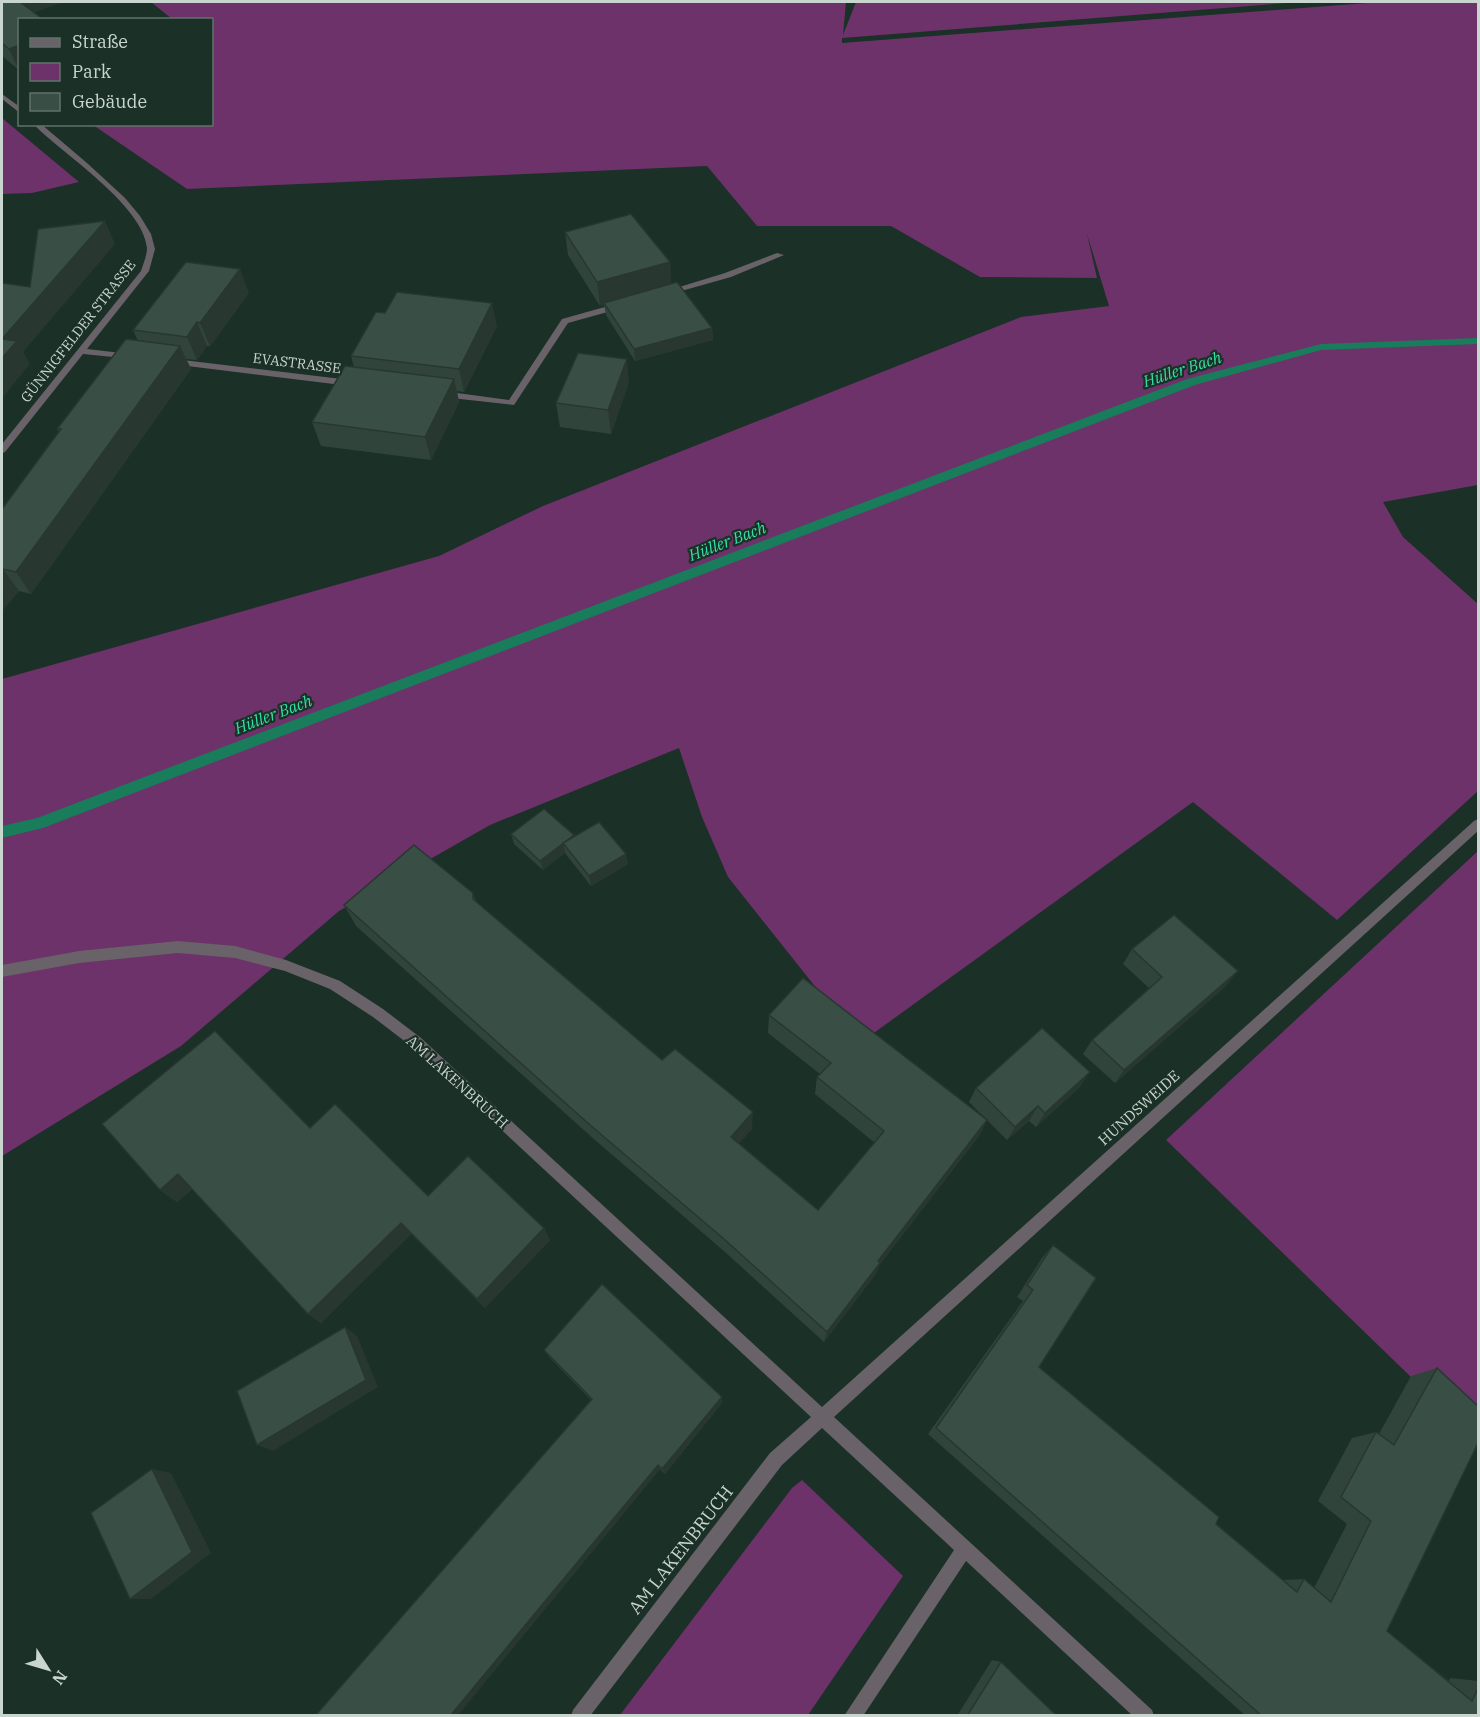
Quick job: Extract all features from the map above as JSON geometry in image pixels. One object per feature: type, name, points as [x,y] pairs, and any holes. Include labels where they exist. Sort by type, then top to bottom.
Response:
[{"type":"street","points":[[2,96],[18,109]]},
{"type":"street","name":"GÜNNIGFELDER STRASSE","points":[[2,450],[146,271],[152,248],[140,221],[118,193],[38,126]]},
{"type":"street","points":[[652,297],[728,275],[780,255]]},
{"type":"street","points":[[430,393],[511,402],[565,321],[630,303]]},
{"type":"street","points":[[80,351],[139,358]]},
{"type":"street","name":"EVASTRASSE","points":[[162,361],[360,384]]},
{"type":"street","name":"HUNDSWEIDE","points":[[823,1418],[1479,824]]},
{"type":"street","name":"AM LAKENBRUCH","points":[[2,971],[79,957],[178,947],[235,952],[286,966],[335,985],[378,1013],[416,1042],[1146,1716]]},
{"type":"street","name":"AM LAKENBRUCH","points":[[579,1716],[776,1459],[823,1418]]},
{"type":"street","points":[[852,1716],[965,1548]]},
{"type":"green space","points":[[151,2],[846,2],[843,35],[856,2],[1300,2],[842,38],[842,43],[1380,2],[1478,2],[1478,485],[1383,502],[1403,537],[1478,604],[1478,791],[1337,920],[1193,802],[860,1043],[728,877],[702,817],[679,748],[490,825],[339,911],[181,1046],[2,1156],[2,679],[439,556],[543,506],[1021,317],[1109,306],[1087,234],[1097,278],[980,277],[891,226],[757,226],[707,166],[187,189],[94,126],[213,126],[213,18],[171,18]]},
{"type":"green space","points":[[2,118],[79,182],[32,193],[2,194]]},
{"type":"green space","points":[[1478,851],[1478,1445],[1166,1140]]},
{"type":"green space","points":[[802,1480],[903,1576],[808,1715],[620,1715],[792,1488]]},
{"type":"building","points":[[2,2],[20,2],[41,18],[18,18],[18,46],[9,49],[2,43]]},
{"type":"building","points":[[631,214],[670,262],[597,282],[565,232]]},
{"type":"building","points":[[105,221],[2,339],[2,283],[30,287],[38,229]]},
{"type":"building","points":[[186,262],[240,269],[187,337],[133,330]]},
{"type":"building","points":[[677,282],[712,328],[634,349],[604,303]]},
{"type":"building","points":[[397,292],[492,303],[459,369],[351,356],[376,312],[385,313]]},
{"type":"building","points":[[2,339],[17,341],[2,358]]},
{"type":"building","points":[[126,339],[180,346],[16,572],[2,570],[2,509],[61,429],[57,429]]},
{"type":"building","points":[[578,353],[627,359],[608,410],[556,403]]},
{"type":"building","points":[[345,366],[454,379],[425,437],[312,422]]},
{"type":"building","points":[[544,809],[574,835],[540,861],[511,834]]},
{"type":"building","points":[[599,822],[626,854],[589,876],[563,843]]},
{"type":"building","points":[[414,845],[473,893],[473,899],[662,1060],[675,1049],[753,1112],[731,1137],[818,1210],[884,1131],[817,1077],[831,1063],[769,1015],[803,978],[987,1120],[878,1261],[880,1263],[827,1332],[724,1239],[590,1125],[344,905]]},
{"type":"building","points":[[1174,915],[1238,971],[1124,1070],[1092,1040],[1162,977],[1132,949]]},
{"type":"building","points":[[1042,1028],[1090,1072],[1045,1113],[1038,1106],[1015,1127],[976,1088]]},
{"type":"building","points":[[215,1031],[310,1128],[335,1104],[428,1196],[468,1156],[544,1228],[477,1299],[401,1223],[308,1314],[178,1174],[160,1190],[102,1124]]},
{"type":"building","points":[[1053,1245],[1096,1278],[1039,1367],[1219,1517],[1216,1524],[1297,1592],[1304,1579],[1331,1602],[1371,1521],[1341,1497],[1376,1432],[1394,1445],[1437,1368],[1479,1407],[1479,1441],[1387,1631],[1472,1701],[1479,1686],[1479,1716],[1262,1716],[936,1428],[1033,1290],[1027,1285]]},
{"type":"building","points":[[602,1284],[722,1397],[662,1469],[658,1465],[450,1716],[315,1716],[592,1399],[544,1350]]},
{"type":"building","points":[[345,1327],[366,1380],[257,1445],[237,1391]]},
{"type":"building","points":[[152,1469],[192,1552],[130,1599],[91,1513]]},
{"type":"building","points":[[1001,1662],[1057,1716],[967,1716]]},
{"type":"waterway","name":"Hüller Bach","points":[[2,832],[38,824],[1191,382],[1321,347],[1478,341]]}]
